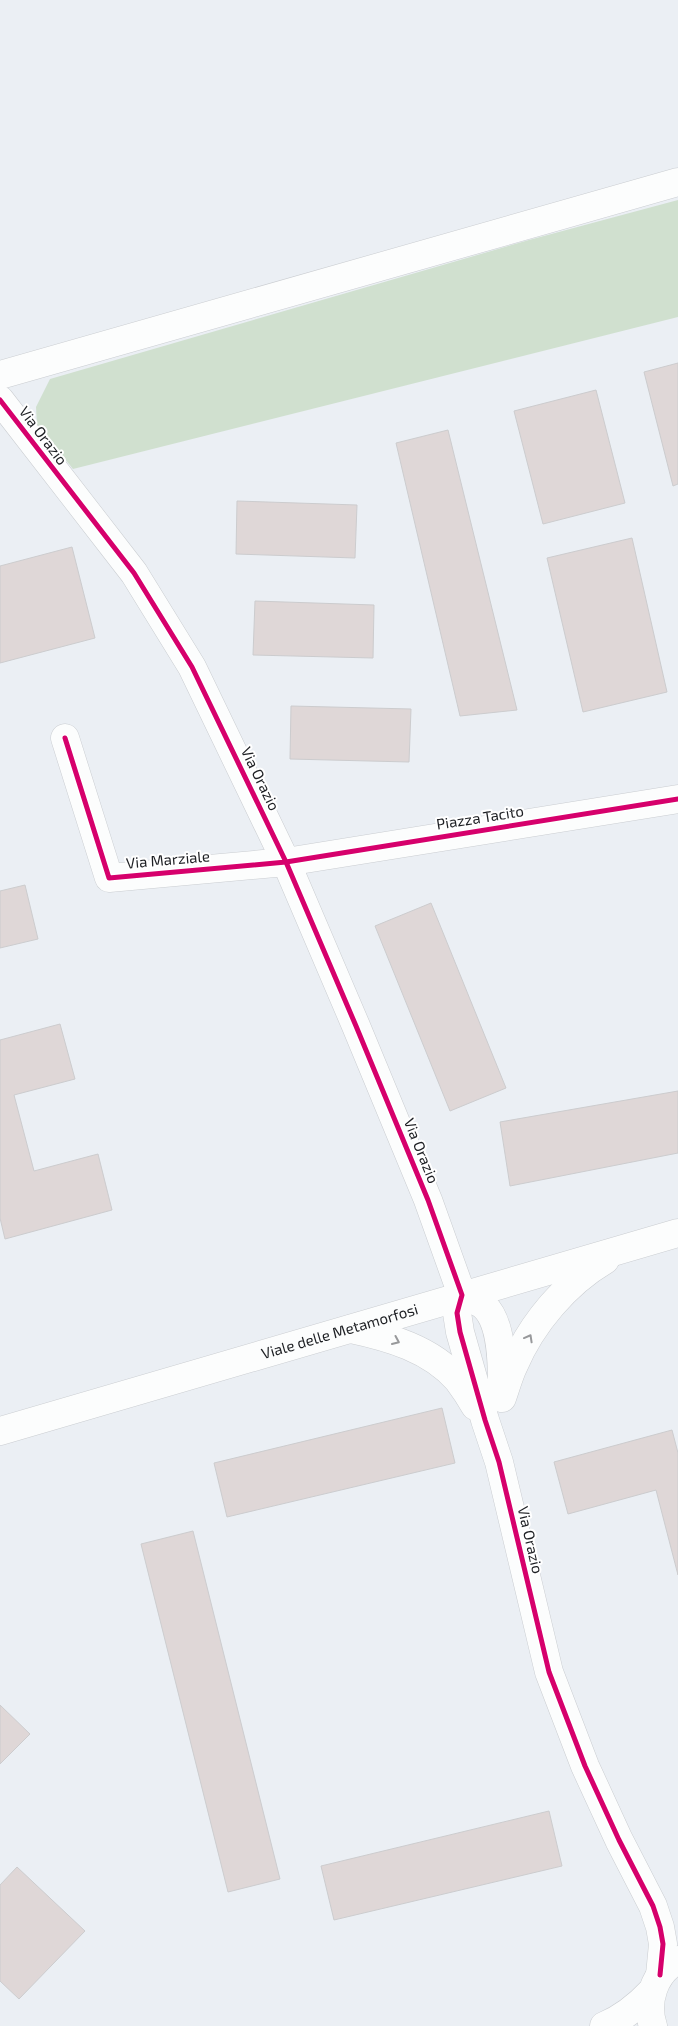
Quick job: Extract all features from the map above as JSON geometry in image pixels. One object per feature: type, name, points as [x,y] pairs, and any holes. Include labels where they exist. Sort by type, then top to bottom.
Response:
[{"type":"street","points":[[0,375],[678,182]]},
{"type":"street","name":"Via Orazio","points":[[0,400],[134,573],[192,666],[286,862],[428,1200],[462,1296],[458,1313],[460,1332],[499,1462],[549,1672],[589,1774],[619,1840],[653,1906],[660,1927],[663,1944],[663,1976],[650,2008],[653,2026]]},
{"type":"street","name":"Via Marziale","points":[[65,738],[109,878],[286,862]]},
{"type":"street","name":"Piazza Tacito","points":[[286,862],[678,799]]},
{"type":"street","name":"Viale delle Metamorfosi","points":[[0,1431],[678,1233]]},
{"type":"street","name":"Via Orazio","points":[[502,1398],[514,1365],[534,1328],[563,1293],[593,1267],[632,1246]]},
{"type":"street","name":"Via Orazio","points":[[462,1296],[484,1305],[492,1318],[500,1342],[502,1398],[498,1428],[499,1462]]},
{"type":"street","name":"Via Orazio","points":[[350,1328],[390,1338],[432,1357],[458,1379],[485,1420]]},
{"type":"street","name":"Via Orazio","points":[[653,1906],[678,1933]]},
{"type":"street","points":[[604,2026],[617,2021],[637,2007],[663,1976]]},
{"type":"green space","points":[[678,200],[678,317],[73,469],[37,425],[36,407],[50,379],[529,240]]},
{"type":"building","points":[[678,363],[678,484],[673,486],[644,372]]},
{"type":"building","points":[[596,390],[625,503],[543,524],[514,411]]},
{"type":"building","points":[[448,430],[517,710],[460,716],[396,443]]},
{"type":"building","points":[[237,501],[357,505],[355,558],[236,554]]},
{"type":"building","points":[[632,538],[667,692],[583,712],[547,558]]},
{"type":"building","points":[[72,547],[95,638],[0,663],[0,566]]},
{"type":"building","points":[[255,601],[374,605],[373,658],[253,655]]},
{"type":"building","points":[[291,706],[411,709],[409,762],[290,759]]},
{"type":"building","points":[[25,885],[38,939],[0,948],[0,891]]},
{"type":"building","points":[[431,903],[506,1088],[450,1111],[375,926]]},
{"type":"building","points":[[60,1024],[75,1079],[14,1095],[34,1171],[98,1154],[112,1210],[5,1239],[0,1218],[0,1040]]},
{"type":"building","points":[[678,1091],[678,1153],[510,1186],[500,1122]]},
{"type":"building","points":[[442,1408],[455,1463],[227,1517],[214,1463]]},
{"type":"building","points":[[672,1430],[678,1453],[678,1575],[656,1490],[568,1514],[554,1462]]},
{"type":"building","points":[[193,1531],[280,1879],[228,1892],[141,1544]]},
{"type":"building","points":[[0,1705],[30,1734],[0,1764]]},
{"type":"building","points":[[549,1811],[562,1866],[334,1920],[321,1866]]},
{"type":"building","points":[[17,1867],[85,1931],[19,1999],[0,1981],[0,1885]]},
{"type":"cycle path","points":[[0,400],[134,573],[192,667],[286,862],[356,1026],[428,1200],[462,1295],[457,1313],[460,1332],[499,1462],[549,1672],[585,1766],[619,1840],[653,1906],[663,1944],[660,1975]]},
{"type":"cycle path","points":[[65,738],[109,878],[286,862],[678,799]]}]
